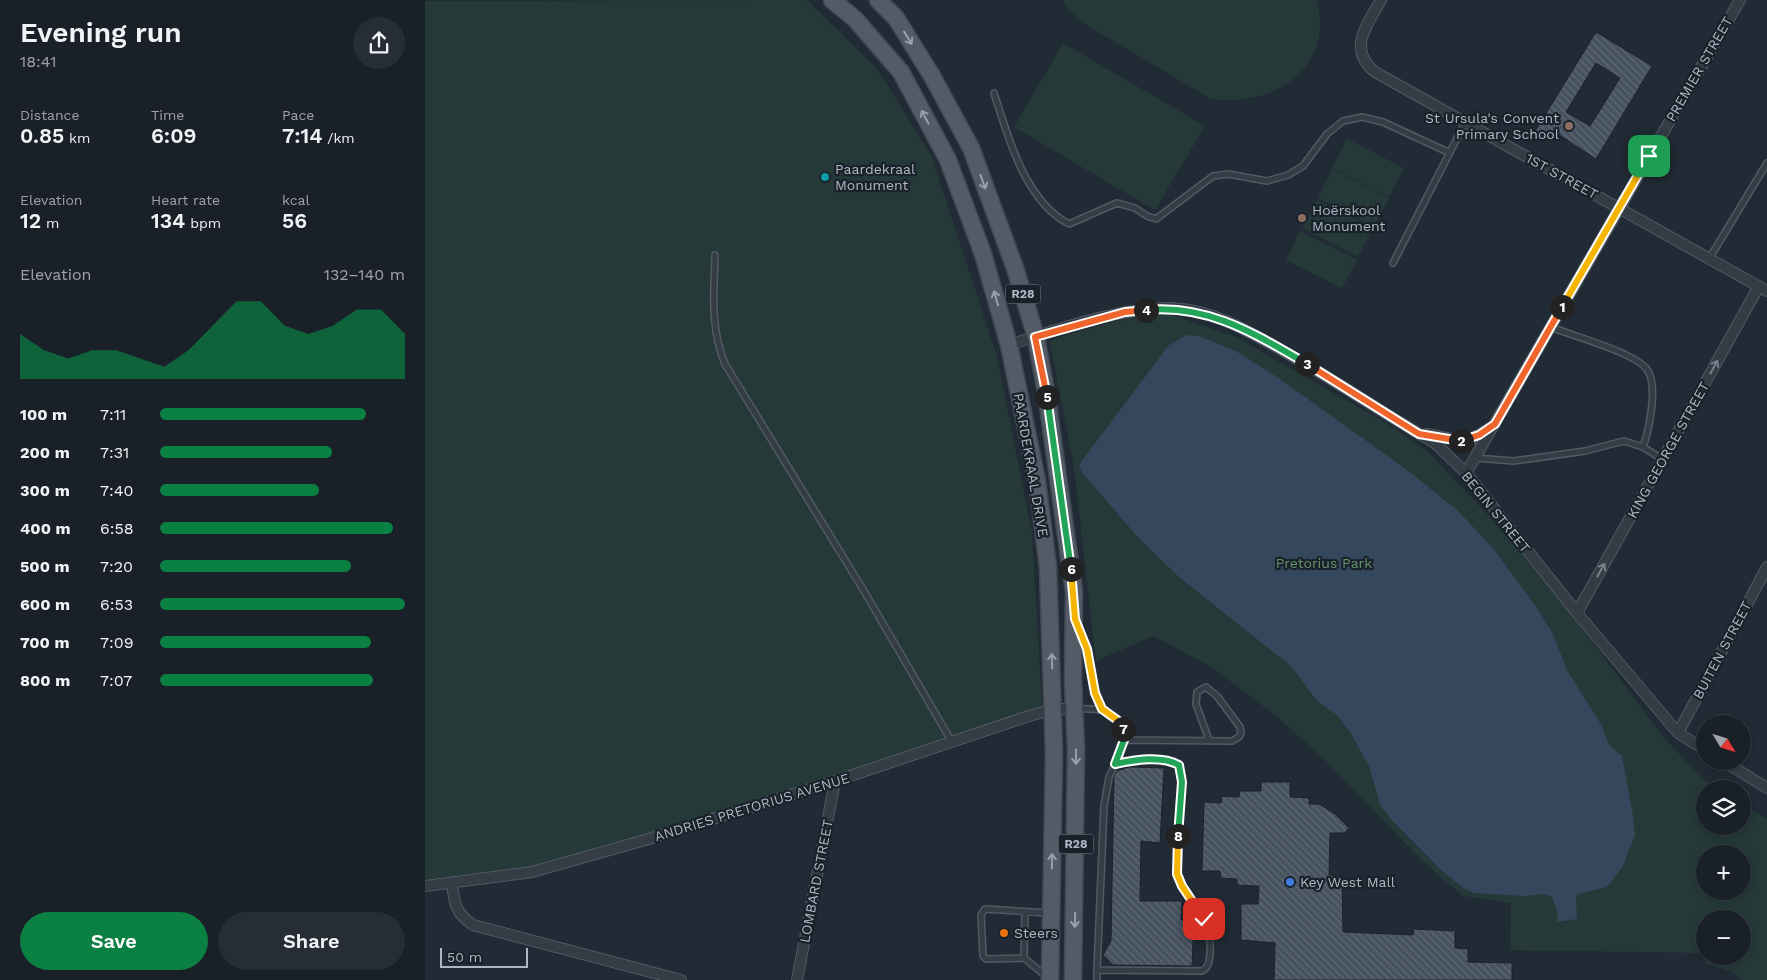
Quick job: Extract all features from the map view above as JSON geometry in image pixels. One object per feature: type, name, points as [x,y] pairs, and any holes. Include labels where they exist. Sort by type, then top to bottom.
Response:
[{"type":"main road","name":"PAARDEKRAAL DRIVE","points":[[832,0],[855,19],[901,72],[948,160],[983,254],[1009,345],[1037,481],[1048,567],[1053,709],[1050,980]]},
{"type":"main road","name":"PAARDEKRAAL DRIVE","points":[[878,0],[896,18],[932,76],[971,148],[1015,268],[1035,337],[1061,492],[1075,619],[1073,709],[1076,749],[1073,980]]},
{"type":"street","name":"1ST STREET","points":[[1381,0],[1365,29],[1360,45],[1362,58],[1367,66],[1382,78],[1763,289]]},
{"type":"street","name":"PREMIER STREET","points":[[1465,473],[1740,0]]},
{"type":"street","name":"KING GEORGE STREET","points":[[1577,613],[1662,460],[1763,289]]},
{"type":"street","name":"BEGIN STREET","points":[[1009,345],[1125,312],[1171,308],[1207,314],[1249,331],[1291,355],[1435,443],[1465,473],[1577,613],[1678,734],[1696,745]]},
{"type":"street","name":"PREMIER STREET","points":[[1419,434],[1461,441],[1479,435],[1495,424]]},
{"type":"street","name":"BUITEN STREET","points":[[1678,734],[1767,567]]},
{"type":"street","name":"ANDRIES PRETORIUS AVENUE","points":[[425,886],[532,872],[835,781],[1053,709],[1073,709]]},
{"type":"street","points":[[1738,770],[1767,788]]},
{"type":"street","name":"LOMBARD STREET","points":[[797,980],[835,781]]},
{"type":"street","points":[[452,882],[454,903],[458,912],[473,924],[681,980]]},
{"type":"lane","points":[[994,92],[1009,141],[1035,193],[1054,216],[1069,224],[1117,203],[1135,208],[1147,216],[1156,218],[1213,176],[1228,174],[1267,180],[1289,175],[1303,166],[1327,134],[1343,121],[1362,117],[1383,122],[1450,153]]},
{"type":"lane","points":[[1393,263],[1465,123]]},
{"type":"lane","points":[[1709,259],[1767,163]]},
{"type":"lane","points":[[715,254],[713,318],[716,338],[725,364],[864,591],[952,743]]},
{"type":"lane","points":[[1551,327],[1574,337],[1600,344],[1640,363],[1649,371],[1651,383],[1650,427],[1643,447]]},
{"type":"lane","points":[[1474,458],[1514,461],[1585,451],[1624,441],[1643,447],[1662,460]]},
{"type":"lane","points":[[1075,619],[1082,634],[1093,686],[1102,709],[1120,722],[1124,730],[1124,740],[1109,777],[1104,806],[1097,980]]},
{"type":"lane","points":[[1124,740],[1232,741],[1239,737],[1241,732],[1236,721],[1217,696],[1206,687],[1197,692],[1195,699],[1209,740]]},
{"type":"lane","points":[[1073,709],[1102,709]]},
{"type":"lane","points":[[1097,970],[1182,972],[1205,970],[1209,962],[1211,945],[1209,931],[1199,910],[1182,886],[1177,874],[1182,772],[1179,765],[1174,762],[1143,759],[1115,764]]},
{"type":"lane","points":[[1050,980],[1024,958],[986,959],[983,956],[981,915],[985,909],[1051,913]]},
{"type":"lane","points":[[1024,958],[1025,912]]},
{"type":"lane","points":[[1182,972],[1182,980]]},
{"type":"green space","points":[[807,0],[878,70],[932,157],[997,357],[1032,533],[1043,718],[523,873],[425,886],[425,1]]},
{"type":"green space","points":[[1063,0],[1317,0],[1320,25],[1316,46],[1307,64],[1294,79],[1276,90],[1256,97],[1234,100],[1211,99],[1083,23],[1068,9]]},
{"type":"green space","points":[[1063,43],[1205,126],[1155,210],[1014,127]]},
{"type":"green space","points":[[1347,139],[1404,168],[1389,197],[1332,168]]},
{"type":"green space","points":[[1332,169],[1389,198],[1374,227],[1318,198]]},
{"type":"green space","points":[[1317,200],[1373,228],[1358,257],[1302,228]]},
{"type":"green space","points":[[1300,231],[1357,260],[1342,288],[1286,260]]},
{"type":"green space","name":"Pretorius Park","points":[[1169,314],[1236,337],[1388,424],[1427,451],[1506,534],[1585,632],[1665,739],[1704,780],[1696,780],[1696,835],[1751,835],[1751,810],[1767,819],[1767,980],[1743,980],[1729,971],[1709,965],[1751,965],[1751,910],[1696,910],[1696,953],[1510,950],[1511,903],[1463,896],[1420,859],[1325,760],[1275,715],[1210,666],[1153,636],[1096,661],[1074,468],[1050,342],[1057,338],[1098,326],[1140,317]]},
{"type":"water","name":"Pretorius Park","points":[[1187,335],[1199,336],[1236,351],[1280,379],[1403,467],[1457,510],[1492,547],[1535,605],[1552,632],[1568,672],[1602,726],[1609,745],[1622,756],[1633,816],[1635,835],[1622,868],[1607,887],[1578,894],[1576,897],[1577,919],[1557,922],[1558,913],[1552,897],[1543,894],[1525,896],[1474,893],[1463,888],[1440,869],[1390,818],[1380,804],[1369,766],[1350,732],[1336,714],[1318,702],[1291,666],[1179,577],[1137,536],[1083,474],[1079,467],[1081,462],[1169,345]]},
{"type":"building","points":[[1596,32],[1652,66],[1596,159],[1555,132],[1549,142],[1534,133]],"holes":[[[1596,63],[1620,78],[1590,126],[1566,112]]]},
{"type":"building","points":[[1129,767],[1164,768],[1160,843],[1141,841],[1140,901],[1182,901],[1181,920],[1194,920],[1192,966],[1113,965],[1103,955],[1111,941],[1114,776],[1117,771]]},
{"type":"building","name":"Key West Mall","points":[[1261,782],[1290,782],[1290,797],[1309,798],[1309,804],[1319,804],[1335,814],[1349,828],[1344,833],[1330,833],[1329,875],[1342,876],[1343,932],[1413,935],[1414,929],[1455,931],[1455,948],[1468,949],[1468,962],[1512,963],[1512,980],[1274,980],[1275,943],[1241,940],[1241,904],[1258,904],[1259,886],[1237,885],[1237,879],[1221,878],[1220,871],[1202,871],[1204,802],[1221,803],[1222,796],[1239,797],[1240,791],[1261,791]]},
{"type":"place","name":"St Ursula's Convent Primary School","points":[[1569,126]]},
{"type":"place","name":"Paardekraal Monument","points":[[825,177]]},
{"type":"place","name":"Hoërskool Monument","points":[[1302,218]]},
{"type":"place","name":"Key West Mall","points":[[1290,882]]},
{"type":"place","name":"Steers","points":[[1004,933]]},
{"type":"route","points":[[1204,919],[1182,886],[1177,874],[1182,782],[1182,772],[1179,765],[1174,762],[1143,759],[1115,764],[1120,755],[1124,740],[1124,730],[1120,722],[1102,709],[1093,686],[1087,649],[1075,619],[1047,398],[1035,337],[1125,312],[1171,308],[1207,314],[1249,331],[1325,375],[1419,434],[1434,435],[1453,441],[1471,440],[1495,424],[1649,156]]}]
